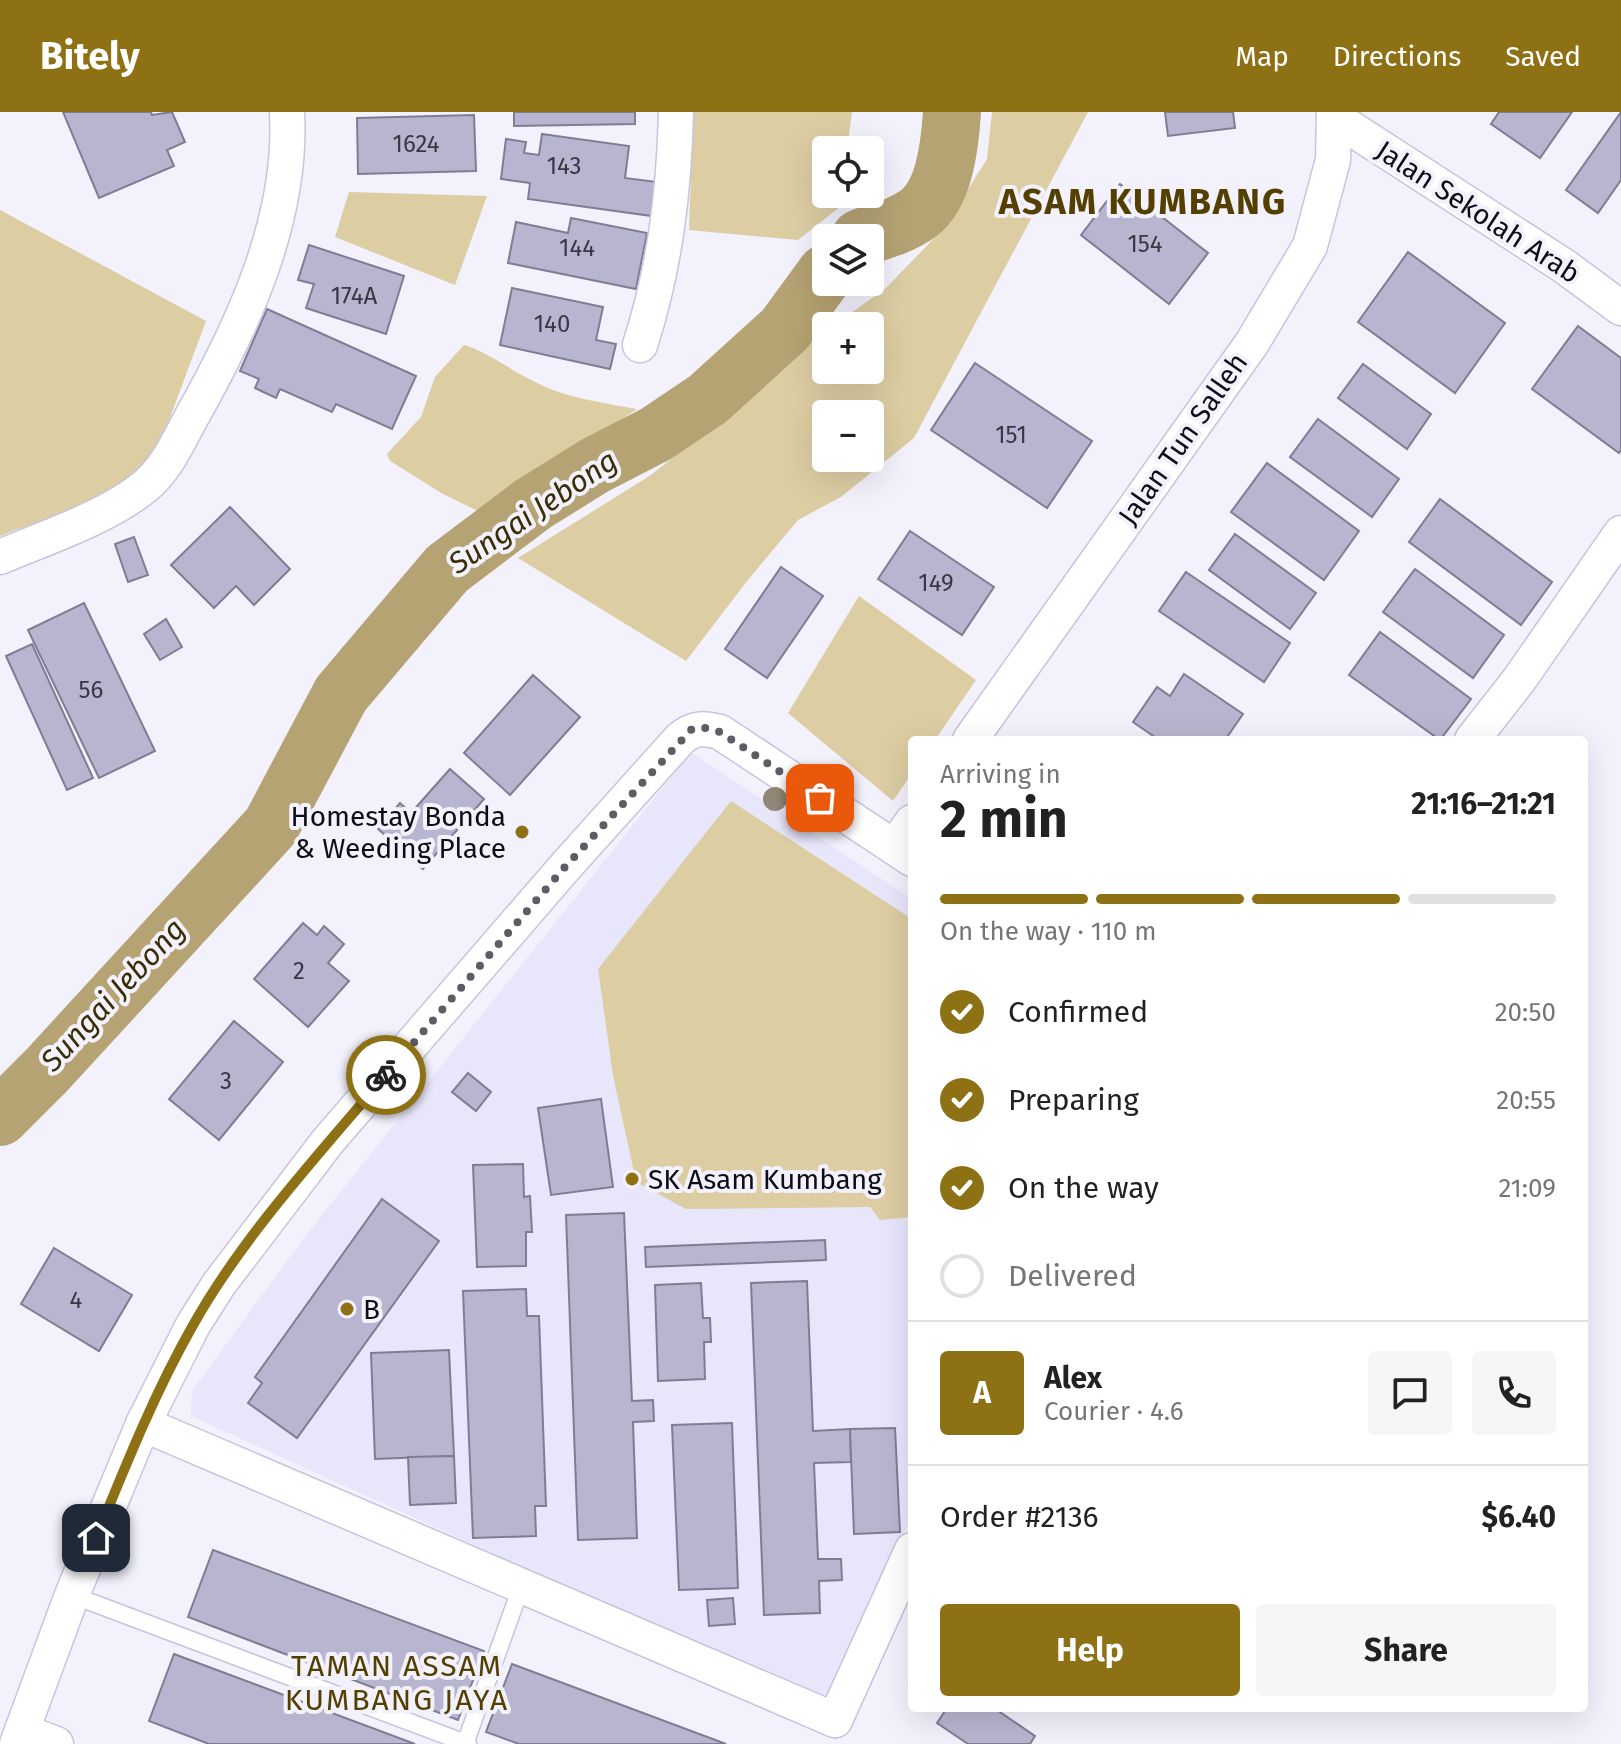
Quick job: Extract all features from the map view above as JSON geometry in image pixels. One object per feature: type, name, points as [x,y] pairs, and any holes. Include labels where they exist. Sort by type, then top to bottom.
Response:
[{"type":"street","points":[[0,557],[91,517],[142,490],[166,463],[204,395],[268,250],[286,169],[287,112]]},
{"type":"street","points":[[640,345],[656,297],[667,237],[676,112]]},
{"type":"street","name":"Jalan Sekolah Arab","points":[[1335,115],[1564,266],[1621,308]]},
{"type":"street","name":"Jalan Tun Salleh","points":[[973,736],[1252,343],[1310,246],[1333,160],[1335,115]]},
{"type":"street","points":[[1475,736],[1519,680],[1621,533]]},
{"type":"street","points":[[56,1744],[19,1738],[72,1595],[143,1424],[193,1325],[219,1284],[328,1141],[565,867],[692,729],[720,732],[906,843]]},
{"type":"street","points":[[143,1424],[521,1587],[838,1732],[908,1560]]},
{"type":"lane","points":[[72,1595],[466,1744],[521,1587]]},
{"type":"shaded area","points":[[693,112],[852,112],[849,136],[812,136],[812,208],[838,208],[818,224],[812,224],[812,229],[798,240],[689,230]]},
{"type":"shaded area","points":[[992,112],[1088,112],[914,438],[884,462],[884,400],[812,400],[812,472],[872,472],[841,497],[798,520],[686,661],[518,558],[651,475],[720,420],[765,375],[812,341],[812,384],[884,384],[884,312],[853,312],[875,296],[884,296],[884,289],[943,229],[987,159]]},
{"type":"shaded area","points":[[349,192],[487,196],[455,285],[335,237]]},
{"type":"shaded area","points":[[0,210],[206,321],[150,471],[63,513],[0,536]]},
{"type":"shaded area","points":[[464,345],[559,392],[637,409],[482,513],[443,494],[390,461],[387,454],[421,417],[435,377]]},
{"type":"shaded area","points":[[859,596],[976,680],[938,736],[908,736],[908,779],[893,801],[788,713]]},
{"type":"shaded area","name":"SK Asam Kumbang","points":[[691,752],[908,896],[908,1524],[828,1706],[191,1416],[192,1391],[300,1243]]},
{"type":"shaded area","points":[[731,801],[908,916],[908,1217],[880,1220],[870,1207],[686,1209],[636,1182],[613,1075],[598,969]]},
{"type":"building","points":[[63,112],[151,112],[152,115],[172,112],[185,142],[167,150],[174,166],[99,198]]},
{"type":"building","points":[[514,112],[635,112],[635,124],[514,126]]},
{"type":"building","points":[[1165,112],[1233,112],[1235,128],[1168,136]]},
{"type":"building","points":[[1499,112],[1572,112],[1540,158],[1491,124]]},
{"type":"building","points":[[1621,112],[1621,180],[1598,213],[1566,190]]},
{"type":"building","points":[[474,115],[476,171],[358,174],[357,118]]},
{"type":"building","points":[[542,134],[629,146],[625,178],[657,182],[652,216],[528,199],[530,183],[501,179],[506,139],[526,142],[524,153],[539,155]]},
{"type":"building","points":[[1120,184],[1208,253],[1169,304],[1081,235]]},
{"type":"building","points":[[571,218],[647,233],[636,289],[508,263],[516,222],[568,233]]},
{"type":"building","points":[[309,245],[404,276],[386,334],[306,308],[314,284],[298,280]]},
{"type":"building","points":[[1408,252],[1505,323],[1455,393],[1358,322]]},
{"type":"building","points":[[512,288],[603,307],[596,340],[616,344],[610,369],[500,345]]},
{"type":"building","points":[[267,309],[416,376],[392,429],[336,404],[332,412],[280,389],[276,398],[255,388],[259,379],[240,371]]},
{"type":"building","points":[[1578,326],[1621,358],[1619,453],[1532,389]]},
{"type":"building","points":[[975,363],[1092,441],[1047,508],[931,430]]},
{"type":"building","points":[[1363,364],[1431,414],[1407,449],[1338,398]]},
{"type":"building","points":[[1318,419],[1399,479],[1372,517],[1290,457]]},
{"type":"building","points":[[1267,463],[1359,531],[1324,580],[1231,512]]},
{"type":"building","points":[[1440,499],[1552,582],[1521,625],[1409,542]]},
{"type":"building","points":[[230,507],[290,569],[254,605],[236,586],[214,608],[171,565]]},
{"type":"building","points":[[910,531],[994,587],[962,635],[878,579]]},
{"type":"building","points":[[1235,534],[1316,593],[1290,629],[1209,570]]},
{"type":"building","points":[[134,537],[148,575],[128,582],[115,544]]},
{"type":"building","points":[[781,567],[823,596],[767,678],[725,649]]},
{"type":"building","points":[[1415,569],[1504,635],[1473,678],[1383,612]]},
{"type":"building","points":[[1186,572],[1290,643],[1264,682],[1159,611]]},
{"type":"building","points":[[84,603],[155,751],[99,778],[28,630]]},
{"type":"building","points":[[166,619],[182,647],[160,660],[144,634]]},
{"type":"building","points":[[1380,632],[1471,699],[1443,736],[1434,736],[1349,675]]},
{"type":"building","points":[[32,644],[93,778],[67,790],[6,656]]},
{"type":"building","points":[[1184,674],[1243,714],[1228,736],[1153,736],[1133,722],[1157,687],[1170,696]]},
{"type":"building","points":[[533,675],[580,717],[510,795],[464,753]]},
{"type":"building","points":[[450,769],[484,799],[423,869],[378,829],[400,803],[411,813]]},
{"type":"building","points":[[303,923],[317,935],[324,926],[344,944],[328,963],[349,981],[308,1027],[254,979]]},
{"type":"building","points":[[234,1021],[283,1062],[219,1140],[169,1099]]},
{"type":"building","points":[[468,1073],[491,1092],[476,1111],[452,1092]]},
{"type":"building","points":[[601,1099],[613,1187],[551,1195],[538,1108]]},
{"type":"building","points":[[523,1164],[524,1197],[530,1196],[532,1232],[526,1232],[526,1266],[477,1267],[473,1165]]},
{"type":"building","name":"B","points":[[382,1199],[439,1241],[297,1438],[248,1403],[262,1383],[255,1377]]},
{"type":"building","points":[[624,1213],[632,1401],[653,1400],[654,1421],[633,1422],[637,1538],[578,1540],[566,1215]]},
{"type":"building","points":[[825,1240],[826,1260],[646,1267],[645,1247]]},
{"type":"building","points":[[54,1248],[132,1295],[99,1351],[21,1304]]},
{"type":"building","points":[[807,1281],[813,1431],[850,1429],[851,1462],[814,1463],[818,1559],[841,1559],[842,1580],[819,1581],[820,1613],[764,1615],[751,1283]]},
{"type":"building","points":[[701,1283],[703,1318],[710,1318],[711,1342],[704,1342],[705,1379],[658,1381],[655,1285]]},
{"type":"building","points":[[526,1289],[527,1316],[539,1316],[546,1506],[535,1506],[536,1536],[473,1538],[463,1291]]},
{"type":"building","points":[[449,1350],[454,1456],[375,1459],[371,1353]]},
{"type":"building","points":[[732,1423],[738,1588],[679,1590],[672,1425]]},
{"type":"building","points":[[895,1428],[900,1532],[854,1534],[850,1429]]},
{"type":"building","points":[[454,1456],[456,1503],[410,1505],[408,1457]]},
{"type":"building","points":[[213,1550],[484,1651],[458,1720],[188,1617]]},
{"type":"building","points":[[733,1598],[735,1624],[709,1626],[707,1600]]},
{"type":"building","points":[[174,1654],[415,1744],[209,1744],[149,1721]]},
{"type":"building","points":[[512,1664],[726,1744],[519,1744],[486,1732]]},
{"type":"building","points":[[944,1712],[1000,1712],[1035,1736],[1030,1744],[968,1744],[937,1723]]},
{"type":"waterway","name":"Sungai Jebong","points":[[884,230],[919,213],[935,193],[944,167],[952,112]]},
{"type":"waterway","name":"Sungai Jebong","points":[[0,1117],[271,826],[341,694],[447,569],[533,504],[594,466],[656,434],[708,399],[785,329],[812,292]]},
{"type":"way so far","points":[[386,1075],[565,867],[692,729],[720,732],[820,798]]},
{"type":"place","name":"Homestay Bonda & Weeding Place","points":[[522,832]]},
{"type":"place","name":"SK Asam Kumbang","points":[[632,1179]]},
{"type":"place","name":"B","points":[[347,1309]]},
{"type":"district","name":"ASAM KUMBANG","points":[[1143,202]]},
{"type":"district","name":"TAMAN ASSAM KUMBANG JAYA","points":[[397,1683]]},
{"type":"route","points":[[96,1538],[143,1424],[193,1325],[247,1245],[328,1141],[386,1075]]}]
